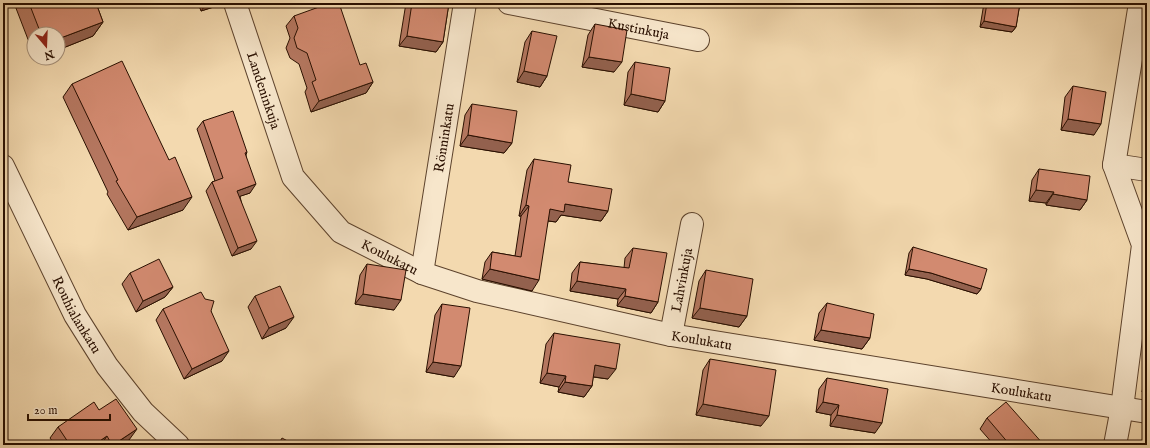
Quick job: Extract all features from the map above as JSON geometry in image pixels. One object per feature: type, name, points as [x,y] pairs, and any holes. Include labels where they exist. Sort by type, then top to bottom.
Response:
[{"type":"street","name":"Landeninkuja","points":[[235,3],[293,177]]},
{"type":"street","name":"Rönninkatu","points":[[422,273],[465,3]]},
{"type":"street","name":"Kustinkuja","points":[[509,3],[698,40]]},
{"type":"street","points":[[1115,445],[1122,408],[1143,244],[1114,165],[1140,3]]},
{"type":"street","points":[[1114,165],[1147,170]]},
{"type":"street","name":"Rouhialankatu","points":[[3,166],[75,315],[108,366],[143,412],[178,445]]},
{"type":"street","name":"Koulukatu","points":[[293,177],[341,232],[422,273],[478,291],[671,335],[1147,412]]},
{"type":"street","name":"Lahvinkuja","points":[[671,335],[692,224]]},
{"type":"building","points":[[29,3],[96,3],[103,22],[66,36],[66,26],[38,26]]},
{"type":"building","points":[[330,3],[339,3],[360,65],[366,63],[373,82],[319,101],[312,82],[316,80],[307,53],[297,48],[294,38],[298,28],[294,16]]},
{"type":"building","points":[[412,3],[449,3],[443,42],[407,36]]},
{"type":"building","points":[[987,3],[1020,3],[1016,27],[984,21]]},
{"type":"building","points":[[595,24],[627,30],[622,62],[589,57]]},
{"type":"building","points":[[532,31],[557,36],[547,76],[524,71]]},
{"type":"building","points":[[122,61],[169,160],[175,157],[192,197],[137,217],[116,181],[118,180],[72,84]]},
{"type":"building","points":[[635,62],[670,68],[665,101],[631,94]]},
{"type":"building","points":[[1073,86],[1106,92],[1101,124],[1068,119]]},
{"type":"building","points":[[472,104],[517,111],[512,143],[468,135]]},
{"type":"building","points":[[233,111],[256,184],[237,191],[257,241],[238,248],[212,182],[223,178],[203,121]]},
{"type":"building","points":[[534,159],[571,165],[568,182],[612,189],[608,211],[565,204],[564,212],[550,209],[539,280],[490,269],[492,252],[521,257],[529,206],[526,205]]},
{"type":"building","points":[[1039,169],[1090,176],[1087,200],[1053,194],[1054,192],[1036,190]]},
{"type":"building","points":[[913,247],[987,269],[981,289],[931,273],[909,269]]},
{"type":"building","points":[[633,248],[667,253],[658,302],[625,296],[626,289],[577,281],[580,262],[629,268]]},
{"type":"building","points":[[159,259],[173,287],[143,301],[130,273]]},
{"type":"building","points":[[367,264],[406,270],[401,300],[363,294]]},
{"type":"building","points":[[706,270],[753,279],[747,316],[700,308]]},
{"type":"building","points":[[280,286],[294,317],[269,328],[255,296]]},
{"type":"building","points":[[201,292],[205,299],[214,301],[211,311],[229,351],[192,369],[163,309]]},
{"type":"building","points":[[827,303],[874,314],[870,338],[821,330]]},
{"type":"building","points":[[442,304],[470,308],[461,366],[433,362]]},
{"type":"building","points":[[554,333],[620,344],[616,369],[595,365],[592,386],[565,382],[566,376],[547,373]]},
{"type":"building","points":[[710,359],[776,370],[769,416],[703,404]]},
{"type":"building","points":[[827,378],[888,389],[882,423],[837,415],[839,405],[823,402]]},
{"type":"building","points":[[116,399],[137,429],[113,445],[107,436],[94,445],[70,445],[58,427],[94,402],[99,410]]},
{"type":"building","points":[[1006,402],[1044,445],[1010,445],[987,418]]},
{"type":"building","points":[[282,438],[295,445],[278,445]]}]
